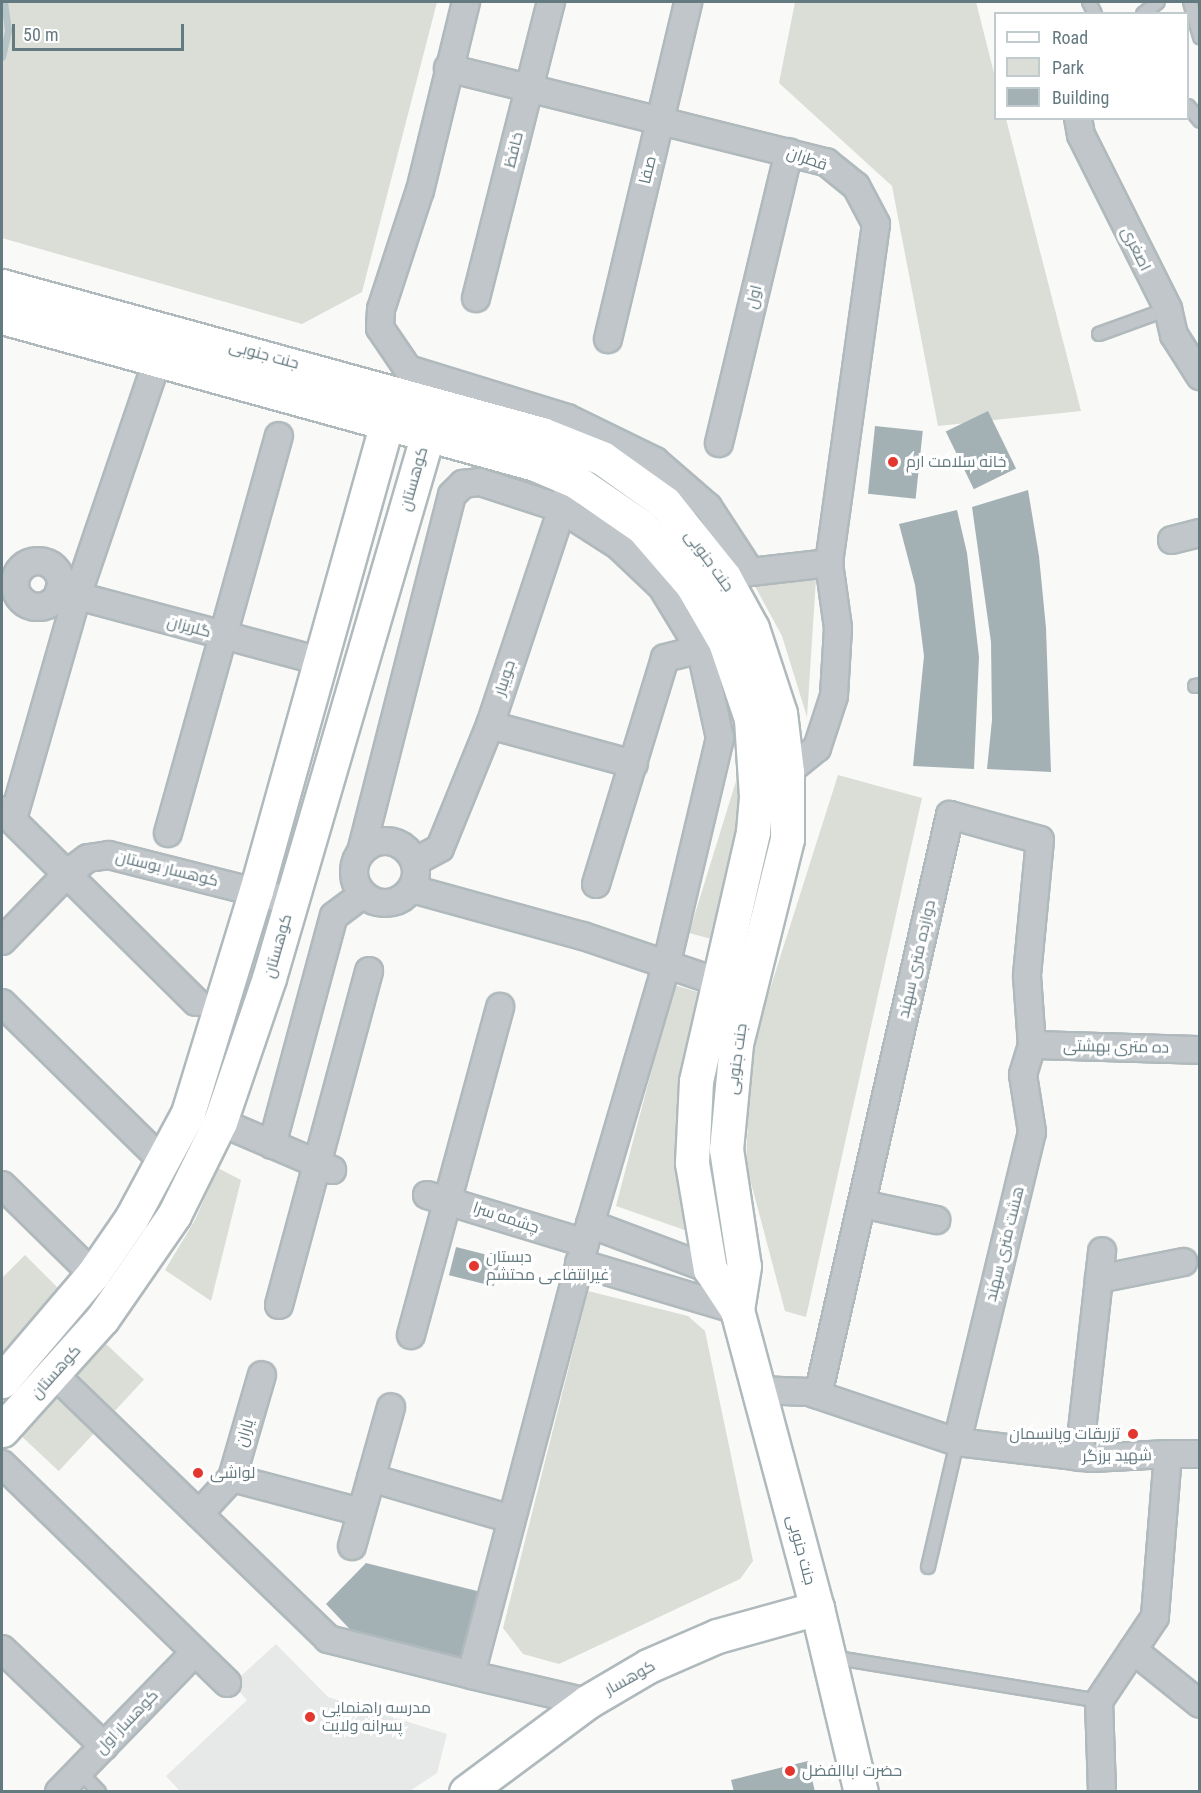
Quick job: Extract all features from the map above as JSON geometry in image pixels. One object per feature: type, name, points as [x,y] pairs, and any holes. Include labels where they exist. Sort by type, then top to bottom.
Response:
[{"type":"main road","name":"جنت جنوبی","points":[[2,286],[396,391],[433,418],[535,464],[567,494],[642,526],[692,585],[713,646],[751,719],[756,797],[753,832],[696,1081],[692,1163],[710,1269],[737,1310],[817,1608],[861,1791]]},
{"type":"main road","name":"جنت جنوبی","points":[[2,316],[386,422],[433,418],[543,434],[602,458],[665,502],[736,573],[780,713],[787,772],[787,839],[736,1044],[726,1149],[744,1266],[737,1310]]},
{"type":"main road","name":"کوهستان","points":[[2,1381],[73,1302],[93,1274],[164,1162],[200,1082],[396,391]]},
{"type":"main road","name":"کوهستان","points":[[2,1430],[55,1375],[102,1319],[174,1215],[225,1107],[291,901],[433,418]]},
{"type":"main road","points":[[320,661],[357,671]]},
{"type":"main road","points":[[200,1082],[225,1107]]},
{"type":"main road","name":"کوهسار","points":[[466,1791],[587,1702],[648,1666],[717,1636],[817,1608]]},
{"type":"street","points":[[466,2],[420,190],[381,309],[380,328],[390,346],[408,369],[567,418],[655,461],[708,507],[736,573],[829,564]]},
{"type":"street","name":"خافظ","points":[[476,298],[551,2]]},
{"type":"street","name":"صفا","points":[[608,339],[688,2]]},
{"type":"street","name":"قطران","points":[[448,68],[826,162],[856,186],[876,224],[829,564],[838,628],[834,696],[817,748],[787,772]]},
{"type":"street","name":"اصغری","points":[[1078,120],[1081,135],[1168,309],[1174,335],[1200,376]]},
{"type":"street","name":"اول","points":[[719,443],[789,152]]},
{"type":"street","points":[[158,358],[68,594],[7,815],[196,1002]]},
{"type":"street","points":[[168,833],[279,436]]},
{"type":"street","points":[[361,852],[374,842],[391,841],[406,848],[416,861],[417,878],[412,889],[396,903],[380,904],[363,894],[355,883],[354,867],[361,852],[452,495],[463,484],[480,482],[567,494]]},
{"type":"street","name":"جویبار","points":[[416,861],[440,848],[490,725],[567,494]]},
{"type":"street","points":[[1172,540],[1200,533]]},
{"type":"street","name":"گلریزان","points":[[68,594],[320,661]]},
{"type":"street","points":[[471,1675],[584,1244],[667,963],[720,738],[713,646],[665,658],[596,884]]},
{"type":"street","points":[[490,725],[634,765]]},
{"type":"street","name":"دوازده متری سهند","points":[[818,1395],[950,815],[1040,840],[1027,976],[1032,1045]]},
{"type":"street","name":"کوهسار بوستان","points":[[2,941],[68,873],[87,858],[109,855],[291,901]]},
{"type":"street","points":[[412,889],[583,936],[718,982]]},
{"type":"street","points":[[272,1145],[334,916],[363,894]]},
{"type":"street","points":[[279,1305],[325,1167],[369,972]]},
{"type":"street","points":[[2,1003],[164,1162]]},
{"type":"street","points":[[411,1335],[437,1197],[500,1006]]},
{"type":"street","name":"ده متری بهشتی","points":[[1032,1045],[1200,1050]]},
{"type":"street","name":"هشت متری سهند","points":[[957,1442],[1032,1132],[1023,1075],[1032,1045]]},
{"type":"street","points":[[225,1107],[272,1145],[325,1167]]},
{"type":"street","points":[[2,1185],[93,1274]]},
{"type":"street","name":"چشمه‌ سرا","points":[[437,1197],[584,1244]]},
{"type":"street","points":[[862,1204],[936,1220]]},
{"type":"street","points":[[584,1244],[737,1310]]},
{"type":"street","points":[[584,1244],[710,1269]]},
{"type":"street","points":[[1079,1457],[1102,1251]]},
{"type":"street","points":[[1099,1280],[1183,1262]]},
{"type":"street","points":[[55,1375],[328,1639],[587,1702]]},
{"type":"street","name":"یاران","points":[[199,1514],[232,1478],[262,1376]]},
{"type":"street","name":"شهید برزگر","points":[[757,1390],[818,1395],[957,1442],[1079,1457],[1168,1454],[1155,1617],[1099,1701]]},
{"type":"street","points":[[352,1546],[391,1407]]},
{"type":"street","points":[[1168,1454],[1200,1454]]},
{"type":"street","points":[[2,1464],[227,1683]]},
{"type":"street","points":[[232,1478],[361,1512]]},
{"type":"street","points":[[371,1478],[511,1519]]},
{"type":"street","points":[[2,1649],[104,1746]]},
{"type":"street","points":[[1133,1650],[1200,1704]]},
{"type":"street","name":"کوهسار اول","points":[[59,1791],[195,1652]]},
{"type":"street","points":[[1099,1701],[1102,1791]]},
{"type":"lane","points":[[1146,12],[1158,2]]},
{"type":"lane","points":[[1190,2],[1200,38]]},
{"type":"lane","points":[[1189,107],[1200,121]]},
{"type":"lane","points":[[1099,334],[1168,309]]},
{"type":"lane","points":[[928,1567],[957,1442]]},
{"type":"lane","points":[[829,1656],[1099,1701]]},
{"type":"lane","points":[[79,1771],[99,1791]]},
{"type":"shaded area","name":"مدرسه راهنمایی پسرانه ولایت","points":[[276,1644],[328,1697],[447,1734],[437,1773],[410,1791],[180,1791],[166,1776],[247,1700],[232,1684]]},
{"type":"green space","points":[[2,2],[437,2],[362,292],[302,324],[2,238]]},
{"type":"green space","points":[[795,2],[976,2],[994,73],[994,120],[1006,120],[1081,411],[938,426],[892,186],[779,83]]},
{"type":"green space","points":[[750,577],[816,579],[807,717],[782,636]]},
{"type":"green space","points":[[838,775],[922,798],[806,1317],[785,1311],[746,1164],[751,1049]]},
{"type":"green space","points":[[737,778],[746,782],[715,940],[689,933]]},
{"type":"green space","points":[[674,985],[698,992],[678,1115],[696,1234],[616,1206]]},
{"type":"green space","points":[[218,1168],[241,1180],[211,1301],[165,1270],[195,1220]]},
{"type":"green space","points":[[25,1255],[64,1294],[2,1357],[2,1278]]},
{"type":"green space","points":[[588,1291],[688,1316],[705,1331],[753,1561],[740,1579],[559,1664],[523,1654],[503,1628]]},
{"type":"green space","points":[[106,1344],[144,1379],[59,1471],[21,1435]]},
{"type":"building","points":[[988,411],[1016,469],[974,489],[946,432]]},
{"type":"building","name":"خانه سلامت ارم","points":[[875,426],[923,431],[916,499],[868,494]]},
{"type":"building","points":[[1028,490],[1039,556],[1046,628],[1051,772],[987,769],[992,720],[991,642],[972,507]]},
{"type":"building","points":[[957,510],[967,553],[979,657],[974,769],[913,766],[924,656],[915,585],[899,524]]},
{"type":"building","name":"دبستان غیرانتفاعی محتشم","points":[[456,1247],[501,1258],[494,1286],[449,1275]]},
{"type":"building","points":[[366,1563],[481,1592],[460,1666],[360,1640],[326,1604]]},
{"type":"building","name":"حضرت اباالفضل","points":[[808,1761],[815,1792],[734,1792],[731,1780]]},
{"type":"waterway","points":[[2,57],[8,30],[4,2]]},
{"type":"place","name":"خانه سلامت ارم","points":[[893,462]]},
{"type":"place","name":"دبستان غیرانتفاعی محتشم","points":[[474,1266]]},
{"type":"place","name":"تزریقات وپانسمان","points":[[1133,1434]]},
{"type":"place","name":"لواشی","points":[[198,1473]]},
{"type":"place","name":"مدرسه راهنمایی پسرانه ولایت","points":[[310,1717]]},
{"type":"place","name":"حضرت اباالفضل","points":[[790,1771]]}]
